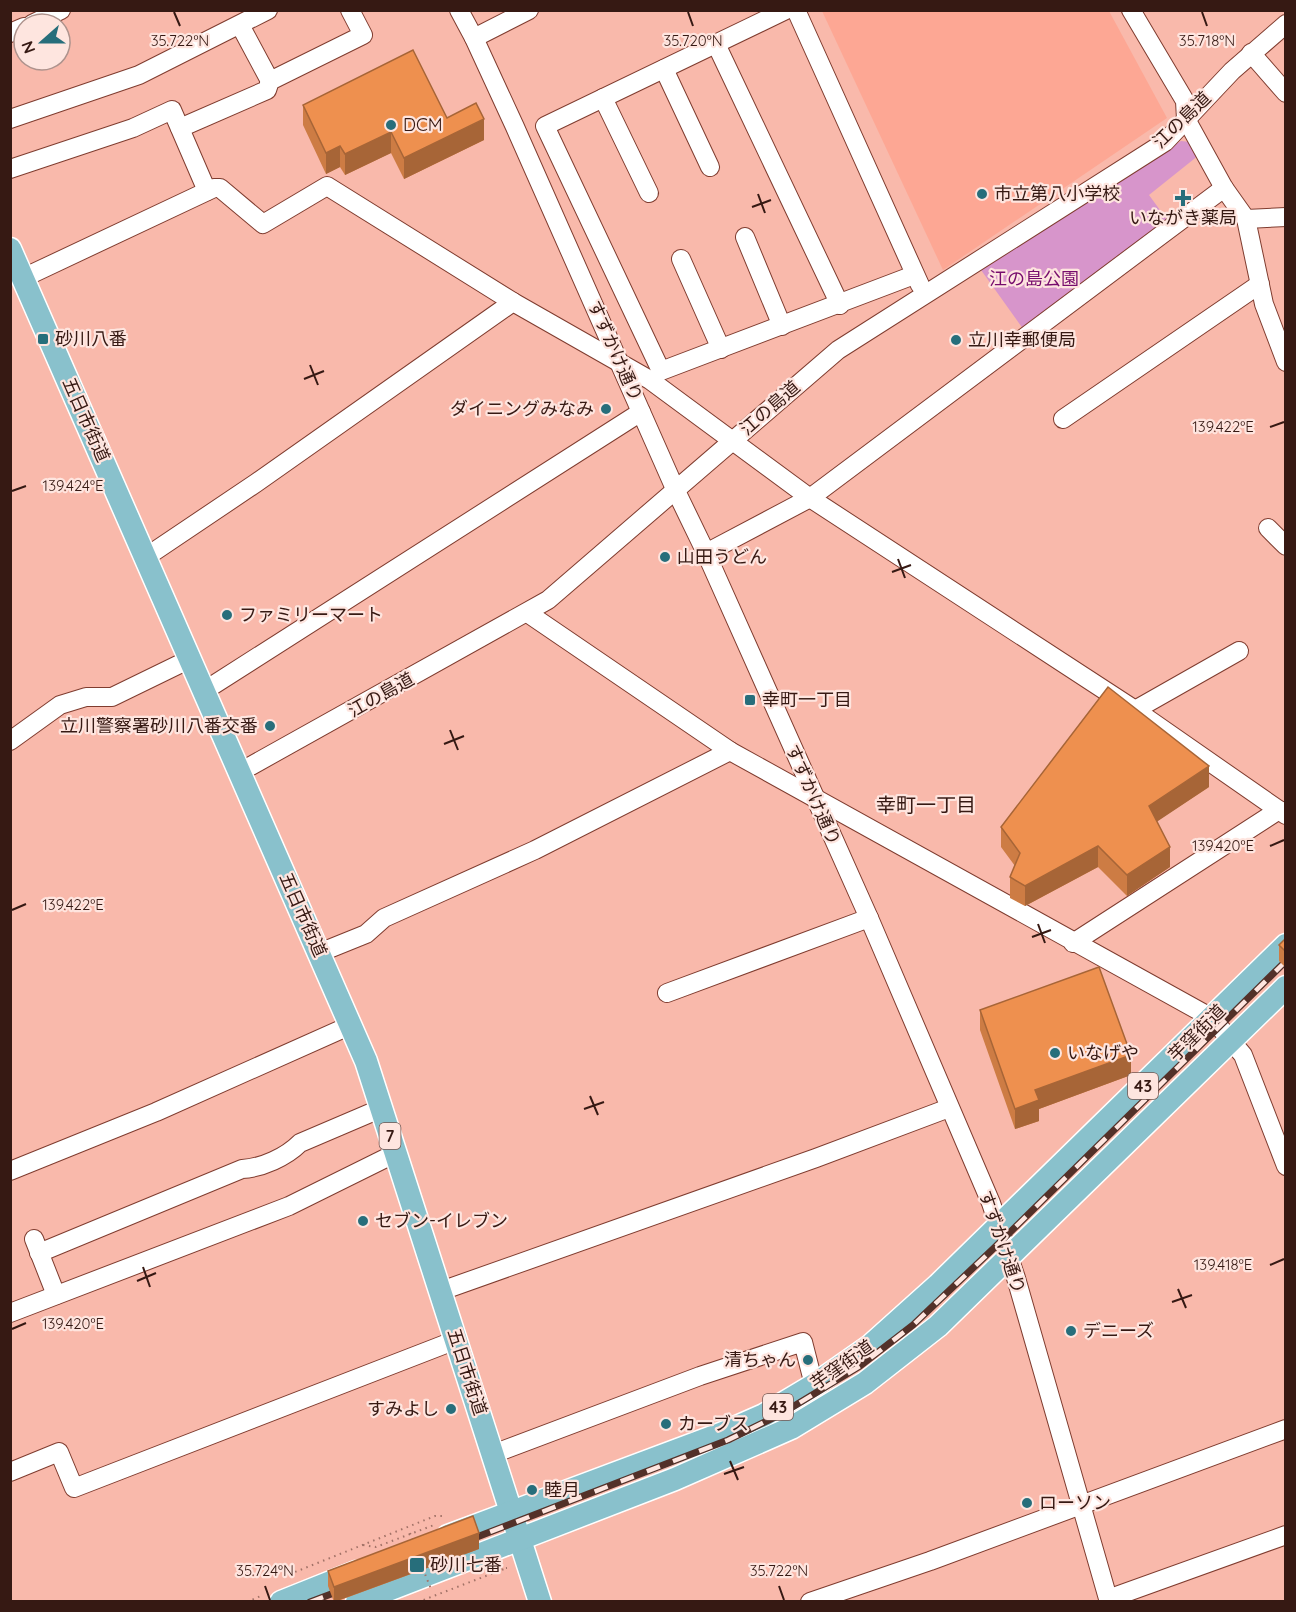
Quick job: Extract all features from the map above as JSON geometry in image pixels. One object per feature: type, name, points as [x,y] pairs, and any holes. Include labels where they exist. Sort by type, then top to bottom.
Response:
[{"type":"main road","name":"五日市街道","points":[[11,254],[351,1025],[396,1153],[540,1602]]},
{"type":"main road","name":"芋窪街道","points":[[416,1541],[510,1511],[723,1433],[764,1415],[814,1385],[903,1318],[1286,945]]},
{"type":"main road","name":"芋窪街道","points":[[357,1602],[675,1479],[762,1442],[824,1409],[865,1383],[938,1326],[1286,987]]},
{"type":"main road","points":[[279,1593],[381,1562]]},
{"type":"street","points":[[10,119],[139,75],[268,10]]},
{"type":"street","points":[[180,128],[267,90],[270,81],[363,35],[350,10]]},
{"type":"street","name":"すずかけ通り","points":[[459,10],[474,38],[869,918],[999,1224],[1108,1600]]},
{"type":"street","points":[[474,38],[530,10]]},
{"type":"street","points":[[786,10],[545,126],[661,371],[914,275]]},
{"type":"street","points":[[796,10],[914,275],[926,293]]},
{"type":"street","points":[[1131,10],[1185,101],[1186,119],[1224,188],[1246,219],[1260,284],[1284,354]]},
{"type":"street","points":[[1276,10],[1283,30]]},
{"type":"street","points":[[240,25],[270,81]]},
{"type":"street","name":"江の島道","points":[[240,772],[529,614],[676,492],[838,350],[1165,142],[1251,53],[1283,30]]},
{"type":"street","points":[[716,44],[840,304]]},
{"type":"street","points":[[1251,53],[1286,93]]},
{"type":"street","points":[[664,69],[710,166]]},
{"type":"street","points":[[603,98],[649,193]]},
{"type":"street","points":[[10,169],[133,128],[172,110],[207,190]]},
{"type":"street","points":[[23,278],[207,190],[219,188],[263,224],[327,186],[513,302],[650,381],[810,498],[1135,710],[1282,812],[1072,943]]},
{"type":"street","points":[[706,553],[810,498],[1224,188]]},
{"type":"street","points":[[1246,219],[1286,217]]},
{"type":"street","points":[[745,237],[782,326]]},
{"type":"street","points":[[681,259],[721,349]]},
{"type":"street","points":[[1063,418],[1260,284]]},
{"type":"street","points":[[146,557],[256,483],[513,302]]},
{"type":"street","points":[[204,691],[641,412]]},
{"type":"street","points":[[1268,528],[1286,546]]},
{"type":"street","points":[[529,614],[730,751],[1072,943],[1212,1018],[1243,1055],[1286,1166]]},
{"type":"street","points":[[1135,710],[1239,651]]},
{"type":"street","points":[[10,741],[60,705],[86,696],[112,697],[190,658]]},
{"type":"street","points":[[319,953],[366,934],[384,918],[535,850],[730,751]]},
{"type":"street","points":[[667,993],[869,918]]},
{"type":"street","points":[[10,1171],[156,1112],[351,1025]]},
{"type":"street","points":[[56,1295],[37,1246],[242,1169],[253,1168],[292,1151],[300,1143],[381,1108]]},
{"type":"street","points":[[441,1291],[816,1158],[949,1108]]},
{"type":"street","points":[[10,1313],[289,1206],[396,1153]]},
{"type":"street","points":[[10,1472],[59,1452],[74,1488],[456,1340]]},
{"type":"street","points":[[493,1454],[700,1376],[803,1342],[814,1385]]},
{"type":"street","points":[[810,1602],[1080,1506],[1286,1429]]},
{"type":"street","points":[[1108,1600],[1286,1535]]},
{"type":"path","points":[[247,1602],[279,1593],[295,1572],[435,1516],[455,1513]]},
{"type":"path","points":[[363,1545],[376,1547],[416,1541],[437,1524]]},
{"type":"path","points":[[418,1602],[507,1568]]},
{"type":"path","points":[[423,1569],[431,1589]]},
{"type":"shaded area","name":"市立第八小学校","points":[[822,11],[1109,11],[1167,118],[943,270]]},
{"type":"green space","name":"江の島公園","points":[[1181,141],[1191,142],[1199,155],[1149,195],[1168,221],[1026,333],[981,270]]},
{"type":"building","points":[[413,50],[447,118],[476,103],[484,119],[404,158],[391,132],[345,154],[340,146],[326,153],[303,105]]},
{"type":"building","points":[[1108,687],[1209,766],[1149,806],[1170,847],[1127,875],[1098,846],[1025,886],[1010,877],[1020,853],[1001,827]]},
{"type":"building","points":[[1286,938],[1286,952],[1279,945]]},
{"type":"building","name":"いなげや","points":[[1099,967],[1131,1055],[1035,1090],[1039,1100],[1015,1109],[980,1010]]},
{"type":"building","points":[[473,1516],[479,1533],[334,1587],[328,1571]]},
{"type":"railway","points":[[464,1542],[728,1440],[781,1414],[860,1366],[913,1325],[994,1248],[1286,961]]},
{"type":"railway","points":[[310,1602],[347,1588]]},
{"type":"place","name":"DCM","points":[[391,125]]},
{"type":"place","name":"市立第八小学校","points":[[982,194]]},
{"type":"place","name":"いながき薬局","points":[[1183,198]]},
{"type":"place","name":"砂川八番","points":[[43,339]]},
{"type":"place","name":"立川幸郵便局","points":[[956,340]]},
{"type":"place","name":"ダイニングみなみ","points":[[606,409]]},
{"type":"place","name":"山田うどん","points":[[665,557]]},
{"type":"place","name":"ファミリーマート","points":[[227,615]]},
{"type":"place","name":"幸町一丁目","points":[[750,700]]},
{"type":"place","name":"立川警察署砂川八番交番","points":[[270,726]]},
{"type":"place","name":"いなげや","points":[[1055,1053]]},
{"type":"place","name":"セブン-イレブン","points":[[363,1221]]},
{"type":"place","name":"デニーズ","points":[[1071,1331]]},
{"type":"place","name":"清ちゃん","points":[[808,1360]]},
{"type":"place","name":"すみよし","points":[[451,1409]]},
{"type":"place","name":"カーブス","points":[[666,1424]]},
{"type":"place","name":"睦月","points":[[532,1490]]},
{"type":"place","name":"ローソン","points":[[1027,1503]]},
{"type":"place","name":"砂川七番","points":[[417,1565]]},
{"type":"district","name":"幸町一丁目","points":[[926,805]]}]
